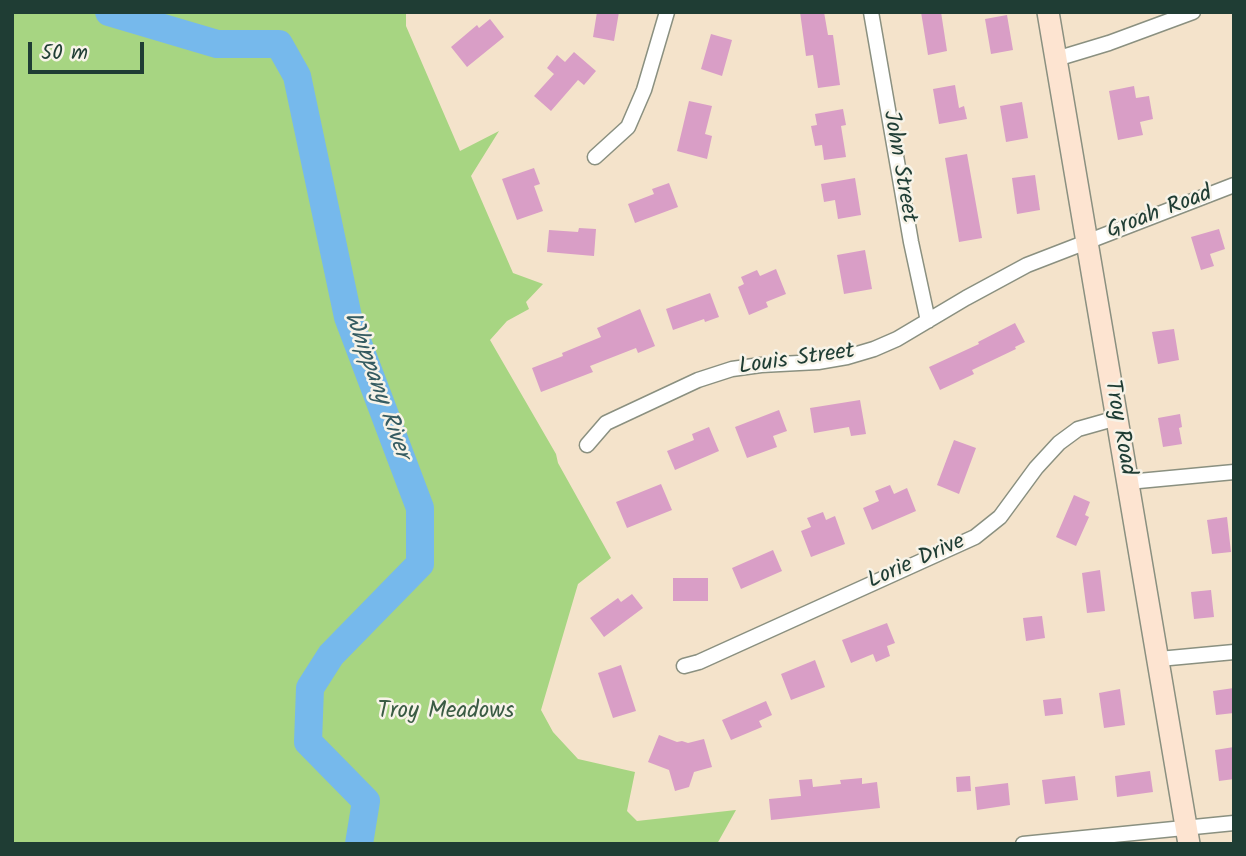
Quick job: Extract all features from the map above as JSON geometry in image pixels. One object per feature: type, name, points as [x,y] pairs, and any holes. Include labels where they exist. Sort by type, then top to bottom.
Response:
[{"type":"street","points":[[595,157],[628,127],[644,90],[667,12]]},
{"type":"street","name":"John Street","points":[[871,12],[911,242],[928,321]]},
{"type":"street","name":"Troy Road","points":[[1048,12],[1188,836]]},
{"type":"street","points":[[1056,59],[1193,12]]},
{"type":"street","name":"Groah Road","points":[[1087,243],[1234,186]]},
{"type":"street","name":"Louis Street","points":[[587,445],[606,423],[698,380],[732,369],[818,362],[874,349],[897,339],[1027,265],[1087,243]]},
{"type":"street","name":"Lorie Drive","points":[[684,666],[699,662],[975,537],[1000,517],[1036,468],[1059,443],[1078,429],[1117,418]]},
{"type":"street","points":[[1128,482],[1234,472]]},
{"type":"street","points":[[1159,659],[1234,652]]},
{"type":"street","points":[[1023,844],[1188,836],[1234,823]]},
{"type":"green space","name":"Troy Meadows","points":[[12,12],[406,12],[406,26],[460,151],[499,131],[471,176],[513,273],[543,284],[526,302],[529,309],[507,321],[490,340],[556,454],[558,463],[611,558],[578,584],[541,710],[553,732],[578,759],[635,772],[627,811],[637,821],[736,810],[717,844],[12,844]]},
{"type":"building","points":[[597,12],[619,12],[614,41],[593,37]]},
{"type":"building","points":[[800,12],[824,12],[828,35],[833,35],[840,85],[818,88],[813,55],[806,56]]},
{"type":"building","points":[[921,12],[941,12],[947,51],[928,55]]},
{"type":"building","points":[[1007,15],[1013,50],[991,54],[985,19]]},
{"type":"building","points":[[490,19],[504,37],[467,67],[451,47],[477,25],[479,28]]},
{"type":"building","points":[[711,34],[732,40],[722,76],[701,69]]},
{"type":"building","points":[[574,52],[596,71],[584,85],[578,80],[551,111],[534,96],[554,74],[547,68],[557,55],[565,62]]},
{"type":"building","points":[[955,85],[959,108],[964,106],[967,119],[939,124],[933,89]]},
{"type":"building","points":[[1134,86],[1136,98],[1149,96],[1153,119],[1140,122],[1143,135],[1118,140],[1109,91]]},
{"type":"building","points":[[689,101],[712,106],[705,134],[712,136],[707,159],[677,151]]},
{"type":"building","points":[[1022,102],[1028,138],[1006,142],[1000,106]]},
{"type":"building","points":[[843,109],[846,125],[841,126],[846,157],[824,160],[822,145],[815,146],[811,126],[817,125],[815,114]]},
{"type":"building","points":[[967,154],[982,238],[959,242],[945,158]]},
{"type":"building","points":[[534,168],[540,184],[534,186],[543,211],[517,220],[502,179]]},
{"type":"building","points":[[1035,175],[1040,210],[1017,214],[1012,178]]},
{"type":"building","points":[[855,178],[861,215],[838,219],[835,200],[824,202],[821,184]]},
{"type":"building","points":[[669,183],[678,207],[635,223],[628,204],[654,194],[652,189]]},
{"type":"building","points":[[579,228],[596,229],[594,256],[547,252],[549,230],[578,232]]},
{"type":"building","points":[[1219,229],[1225,249],[1210,254],[1214,266],[1201,270],[1191,237]]},
{"type":"building","points":[[865,250],[872,289],[844,294],[837,255]]},
{"type":"building","points":[[776,269],[786,294],[766,302],[768,307],[749,315],[738,287],[744,284],[741,277],[757,270],[760,276]]},
{"type":"building","points":[[710,293],[719,317],[705,322],[704,319],[673,330],[666,309]]},
{"type":"building","points":[[640,309],[655,346],[638,353],[636,348],[590,366],[593,372],[541,392],[532,368],[601,337],[597,328]]},
{"type":"building","points":[[1015,323],[1025,342],[972,370],[974,374],[940,390],[929,367],[979,344],[978,342]]},
{"type":"building","points":[[1174,329],[1179,360],[1158,364],[1152,332]]},
{"type":"building","points":[[860,400],[866,434],[851,436],[849,427],[814,433],[810,408]]},
{"type":"building","points":[[779,410],[787,431],[773,436],[777,447],[747,458],[735,427]]},
{"type":"building","points":[[1180,414],[1182,444],[1163,447],[1158,418]]},
{"type":"building","points":[[709,427],[719,451],[675,470],[667,451],[694,440],[692,434]]},
{"type":"building","points":[[954,440],[976,448],[959,494],[937,485]]},
{"type":"building","points":[[661,484],[672,510],[627,528],[616,502]]},
{"type":"building","points":[[890,485],[894,494],[907,488],[916,511],[872,530],[863,508],[879,501],[875,491]]},
{"type":"building","points":[[1074,495],[1090,502],[1085,515],[1089,517],[1076,546],[1056,537]]},
{"type":"building","points":[[823,512],[826,520],[835,516],[845,544],[811,557],[801,531],[811,527],[807,518]]},
{"type":"building","points":[[1227,517],[1231,552],[1212,554],[1207,520]]},
{"type":"building","points":[[773,550],[782,571],[741,589],[732,568]]},
{"type":"building","points":[[1100,570],[1105,611],[1087,613],[1082,573]]},
{"type":"building","points":[[673,578],[708,578],[708,601],[673,601]]},
{"type":"building","points":[[1211,590],[1214,617],[1194,619],[1191,592]]},
{"type":"building","points":[[632,594],[643,608],[604,637],[590,618],[618,598],[621,602]]},
{"type":"building","points":[[1042,616],[1045,638],[1026,641],[1023,618]]},
{"type":"building","points":[[887,623],[895,643],[887,646],[890,656],[876,662],[873,654],[851,663],[842,640]]},
{"type":"building","points":[[815,660],[825,687],[791,700],[781,674]]},
{"type":"building","points":[[621,665],[636,711],[613,718],[598,673]]},
{"type":"building","points":[[1234,688],[1234,713],[1216,715],[1213,691]]},
{"type":"building","points":[[1120,689],[1125,725],[1104,728],[1099,693]]},
{"type":"building","points":[[1061,698],[1063,714],[1045,716],[1043,700]]},
{"type":"building","points":[[766,701],[772,715],[759,721],[762,727],[731,740],[722,720]]},
{"type":"building","points":[[659,735],[688,743],[704,739],[712,767],[694,772],[689,787],[675,791],[669,770],[648,762]]},
{"type":"building","points":[[1234,747],[1234,779],[1219,781],[1215,750]]},
{"type":"building","points":[[1150,771],[1153,792],[1117,797],[1115,776]]},
{"type":"building","points":[[970,776],[971,791],[957,792],[956,777]]},
{"type":"building","points":[[1075,776],[1078,800],[1045,804],[1042,780]]},
{"type":"building","points":[[862,778],[862,784],[877,782],[880,808],[771,820],[769,799],[801,796],[799,780],[812,779],[813,787],[841,784],[840,780]]},
{"type":"building","points":[[1008,783],[1010,805],[977,810],[975,787]]},
{"type":"waterway","name":"Whippany River","points":[[109,12],[217,44],[279,44],[297,76],[348,317],[420,508],[420,564],[331,655],[310,688],[308,742],[366,801],[359,844]]}]
